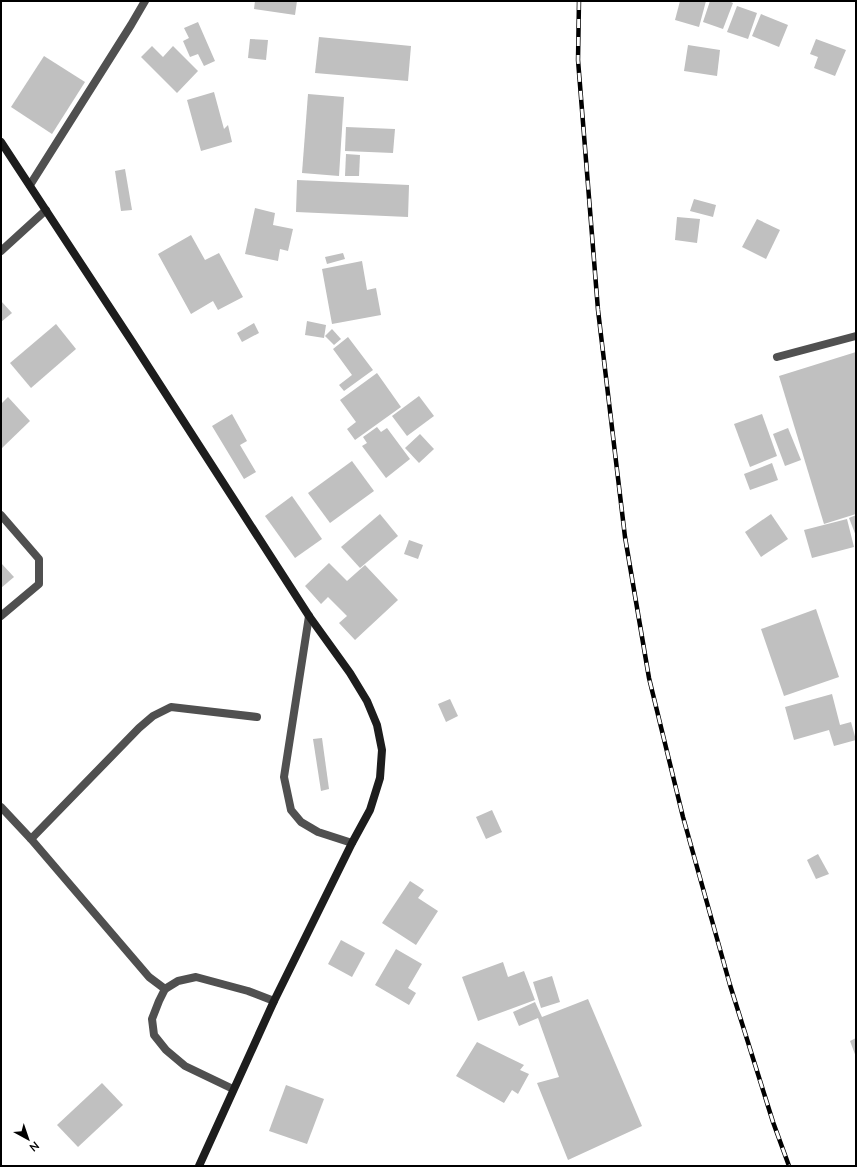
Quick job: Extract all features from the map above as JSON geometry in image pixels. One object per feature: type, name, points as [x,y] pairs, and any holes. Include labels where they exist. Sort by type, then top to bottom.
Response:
[{"type":"street","points":[[30,185],[123,39],[145,1]]},
{"type":"street","points":[[1,142],[133,343],[308,616],[350,673],[367,701],[376,725],[382,750],[380,778],[370,810],[352,843],[274,1001],[199,1166]]},
{"type":"street","points":[[1,251],[46,210]]},
{"type":"street","points":[[778,357],[856,336]]},
{"type":"street","points":[[1,515],[39,559],[39,584],[1,616]]},
{"type":"street","points":[[308,616],[284,777],[291,810],[301,822],[318,832],[352,843]]},
{"type":"street","points":[[32,839],[139,728],[154,716],[171,707],[257,717]]},
{"type":"street","points":[[1,807],[32,839],[149,977],[165,989]]},
{"type":"street","points":[[233,1089],[185,1066],[166,1050],[154,1035],[152,1019],[158,1001],[165,989],[178,981],[196,977],[248,991],[274,1001]]},
{"type":"building","points":[[255,1],[297,1],[295,15],[254,9]]},
{"type":"building","points":[[680,1],[706,1],[699,27],[675,20]]},
{"type":"building","points":[[710,1],[729,1],[733,3],[723,29],[703,22]]},
{"type":"building","points":[[737,6],[757,13],[748,39],[727,32]]},
{"type":"building","points":[[761,14],[788,25],[779,47],[752,36]]},
{"type":"building","points":[[198,22],[215,61],[204,66],[198,54],[190,57],[183,41],[189,38],[184,28]]},
{"type":"building","points":[[319,37],[411,46],[408,81],[315,73]]},
{"type":"building","points":[[250,39],[268,40],[266,60],[248,58]]},
{"type":"building","points":[[816,39],[846,50],[835,76],[814,68],[818,57],[810,54]]},
{"type":"building","points":[[688,45],[720,50],[717,76],[684,71]]},
{"type":"building","points":[[152,46],[163,57],[173,46],[198,71],[177,93],[141,57]]},
{"type":"building","points":[[44,56],[85,82],[52,134],[11,107]]},
{"type":"building","points":[[214,92],[224,129],[228,125],[232,142],[201,151],[187,100]]},
{"type":"building","points":[[308,94],[344,97],[339,176],[302,173]]},
{"type":"building","points":[[346,127],[395,129],[393,153],[345,151]]},
{"type":"building","points":[[346,154],[360,155],[359,176],[345,176]]},
{"type":"building","points":[[125,169],[132,210],[121,211],[115,171]]},
{"type":"building","points":[[297,180],[409,185],[408,217],[296,212]]},
{"type":"building","points":[[694,199],[716,205],[713,217],[690,211]]},
{"type":"building","points":[[255,208],[275,213],[273,225],[293,229],[288,251],[280,249],[278,261],[245,254]]},
{"type":"building","points":[[677,217],[700,219],[697,243],[675,240]]},
{"type":"building","points":[[757,219],[780,230],[766,259],[742,247]]},
{"type":"building","points":[[191,235],[205,260],[219,253],[243,297],[218,310],[213,301],[191,314],[158,254]]},
{"type":"building","points":[[343,253],[345,259],[327,264],[325,257]]},
{"type":"building","points":[[362,261],[367,290],[376,288],[381,315],[332,324],[322,269]]},
{"type":"building","points":[[1,301],[12,313],[1,322]]},
{"type":"building","points":[[307,321],[326,325],[324,338],[305,335]]},
{"type":"building","points":[[254,323],[259,333],[242,342],[237,333]]},
{"type":"building","points":[[56,324],[76,349],[31,388],[10,363]]},
{"type":"building","points":[[332,329],[341,339],[334,345],[325,336]]},
{"type":"building","points":[[348,337],[373,370],[344,391],[339,385],[352,375],[333,349]]},
{"type":"building","points":[[856,352],[856,514],[824,524],[779,376]]},
{"type":"building","points":[[377,373],[401,407],[355,440],[347,429],[356,422],[340,400]]},
{"type":"building","points":[[419,396],[434,416],[407,436],[392,416]]},
{"type":"building","points":[[8,397],[30,421],[1,449],[1,404]]},
{"type":"building","points":[[232,414],[247,441],[240,445],[256,472],[244,479],[212,426]]},
{"type":"building","points":[[762,414],[777,456],[750,467],[734,424]]},
{"type":"building","points":[[377,427],[381,432],[387,428],[410,459],[386,478],[362,446],[367,443],[363,437]]},
{"type":"building","points":[[788,428],[801,460],[785,466],[773,434]]},
{"type":"building","points":[[420,434],[434,449],[419,463],[405,448]]},
{"type":"building","points":[[352,461],[374,491],[330,523],[308,493]]},
{"type":"building","points":[[772,463],[778,480],[750,490],[744,474]]},
{"type":"building","points":[[292,496],[322,539],[295,558],[265,516]]},
{"type":"building","points":[[380,514],[398,536],[360,568],[341,547]]},
{"type":"building","points":[[771,514],[788,539],[761,557],[745,532]]},
{"type":"building","points":[[856,515],[856,536],[849,518]]},
{"type":"building","points":[[847,519],[854,547],[812,558],[804,530]]},
{"type":"building","points":[[409,540],[423,545],[418,559],[404,554]]},
{"type":"building","points":[[1,563],[14,577],[1,588]]},
{"type":"building","points":[[329,563],[347,581],[365,565],[398,600],[355,640],[339,623],[347,616],[328,597],[321,604],[305,586]]},
{"type":"building","points":[[816,609],[839,677],[784,696],[761,629]]},
{"type":"building","points":[[832,694],[840,725],[851,722],[856,740],[834,746],[829,730],[794,740],[785,707]]},
{"type":"building","points":[[450,699],[458,716],[446,722],[438,704]]},
{"type":"building","points":[[322,738],[329,789],[321,791],[313,739]]},
{"type":"building","points":[[492,810],[502,832],[486,839],[476,817]]},
{"type":"building","points":[[818,854],[829,874],[816,879],[807,860]]},
{"type":"building","points":[[410,881],[424,890],[418,898],[438,911],[416,945],[382,923]]},
{"type":"building","points":[[341,940],[365,953],[352,977],[328,964]]},
{"type":"building","points":[[396,949],[422,964],[408,988],[416,993],[409,1005],[375,985]]},
{"type":"building","points":[[503,962],[508,977],[524,971],[535,1000],[478,1021],[462,977]]},
{"type":"building","points":[[552,976],[560,1002],[541,1008],[533,982]]},
{"type":"building","points":[[588,999],[642,1126],[568,1160],[537,1083],[559,1077],[538,1018],[519,1026],[513,1012],[535,1002],[542,1017]]},
{"type":"building","points":[[856,1038],[856,1057],[850,1041]]},
{"type":"building","points":[[477,1042],[524,1065],[520,1070],[529,1074],[518,1094],[512,1090],[504,1103],[456,1076]]},
{"type":"building","points":[[102,1083],[123,1105],[78,1147],[57,1125]]},
{"type":"building","points":[[286,1085],[324,1099],[307,1144],[269,1131]]},
{"type":"railway","points":[[579,1],[578,60],[598,310],[625,537],[649,678],[683,817],[730,985],[773,1122],[789,1166]]}]
